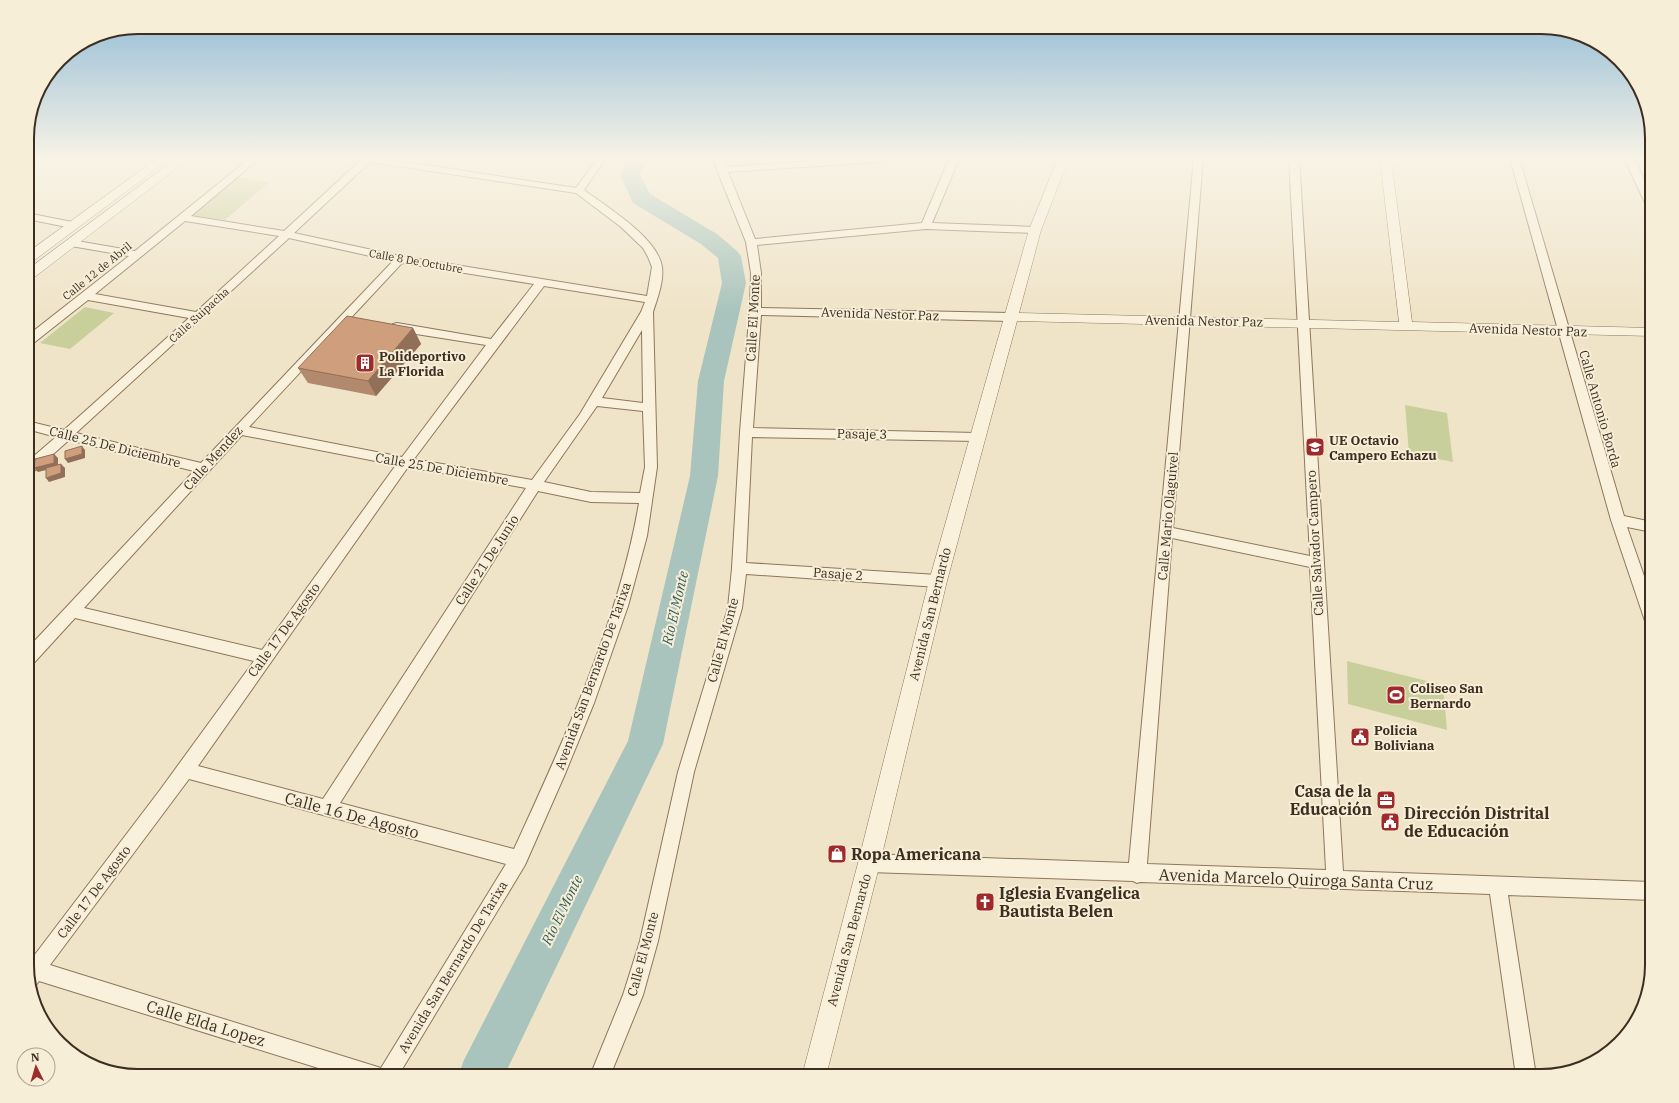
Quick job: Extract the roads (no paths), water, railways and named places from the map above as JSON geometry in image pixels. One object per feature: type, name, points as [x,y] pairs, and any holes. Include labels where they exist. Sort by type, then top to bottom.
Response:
[{"type":"street","points":[[34,254],[94,209]]},
{"type":"street","points":[[34,271],[116,209]]},
{"type":"street","name":"Calle 12 de Abril","points":[[34,337],[86,296],[190,209]]},
{"type":"street","name":"Calle Suipacha","points":[[34,463],[198,316],[312,209]]},
{"type":"street","name":"Avenida San Bernardo De Tarixa","points":[[391,1069],[519,859],[557,774],[586,703],[621,606],[640,536],[651,467],[650,306],[657,267],[651,252],[640,238],[602,209]]},
{"type":"street","name":"Calle El Monte","points":[[603,1069],[633,995],[649,941],[686,772],[734,608],[739,568],[746,432],[756,310],[756,273],[751,242],[738,209]]},
{"type":"street","points":[[926,226],[933,209]]},
{"type":"street","name":"Avenida San Bernardo","points":[[816,1069],[869,863],[938,581],[1010,318],[1035,230],[1043,209]]},
{"type":"street","name":"Calle Mario Olaguivel","points":[[1137,874],[1193,209]]},
{"type":"street","name":"Calle Salvador Campero","points":[[1297,209],[1335,880]]},
{"type":"street","points":[[1392,209],[1406,326]]},
{"type":"street","name":"Calle Antonio Borda","points":[[1528,209],[1618,520],[1645,599]]},
{"type":"street","points":[[34,217],[72,225]]},
{"type":"street","name":"Calle 8 De Octubre","points":[[181,217],[286,234],[400,259],[541,282],[650,306]]},
{"type":"street","points":[[751,242],[926,226],[1035,230]]},
{"type":"street","points":[[71,243],[136,254]]},
{"type":"street","name":"Calle Mendez","points":[[34,652],[203,468],[400,259]]},
{"type":"street","name":"Calle 17 De Agosto","points":[[34,971],[185,770],[264,657],[492,343],[541,282]]},
{"type":"street","points":[[86,296],[198,316]]},
{"type":"street","name":"Calle 21 De Junio","points":[[327,808],[535,485],[584,417],[650,306]]},
{"type":"street","name":"Avenida Nestor Paz","points":[[756,310],[1010,318],[1183,320],[1406,326],[1563,332],[1645,332]]},
{"type":"street","points":[[343,318],[359,321]]},
{"type":"street","points":[[382,325],[492,343]]},
{"type":"street","points":[[593,401],[650,408]]},
{"type":"street","name":"Calle 25 De Diciembre","points":[[34,427],[203,468]]},
{"type":"street","name":"Calle 25 De Diciembre","points":[[239,430],[535,485],[591,497],[647,498]]},
{"type":"street","name":"Pasaje 3","points":[[746,432],[977,436]]},
{"type":"street","points":[[1618,520],[1645,526]]},
{"type":"street","points":[[1167,532],[1316,563]]},
{"type":"street","name":"Pasaje 2","points":[[739,568],[938,581]]},
{"type":"street","points":[[73,610],[264,657]]},
{"type":"street","name":"Calle 16 De Agosto","points":[[185,770],[519,859]]},
{"type":"street","name":"Avenida Marcelo Quiroga Santa Cruz","points":[[869,863],[1137,874],[1645,891]]},
{"type":"street","points":[[1498,886],[1525,1069]]},
{"type":"street","name":"Calle Elda Lopez","points":[[34,975],[352,1069]]},
{"type":"waterway","name":"Río El Monte","points":[[483,1069],[645,744],[704,476],[711,381],[734,283],[729,256],[709,239],[660,209]]},
{"type":"place","name":"Polideportivo La Florida","points":[[365,363]]},
{"type":"place","name":"UE Octavio Campero Echazu","points":[[1315,447]]},
{"type":"place","name":"Coliseo San Bernardo","points":[[1396,695]]},
{"type":"place","name":"Policia Boliviana","points":[[1360,737]]},
{"type":"place","name":"Casa de la Educación","points":[[1386,800]]},
{"type":"place","name":"Dirección Distrital de Educación","points":[[1390,822]]},
{"type":"place","name":"Ropa Americana","points":[[837,854]]},
{"type":"place","name":"Iglesia Evangelica Bautista Belen","points":[[985,902]]}]
